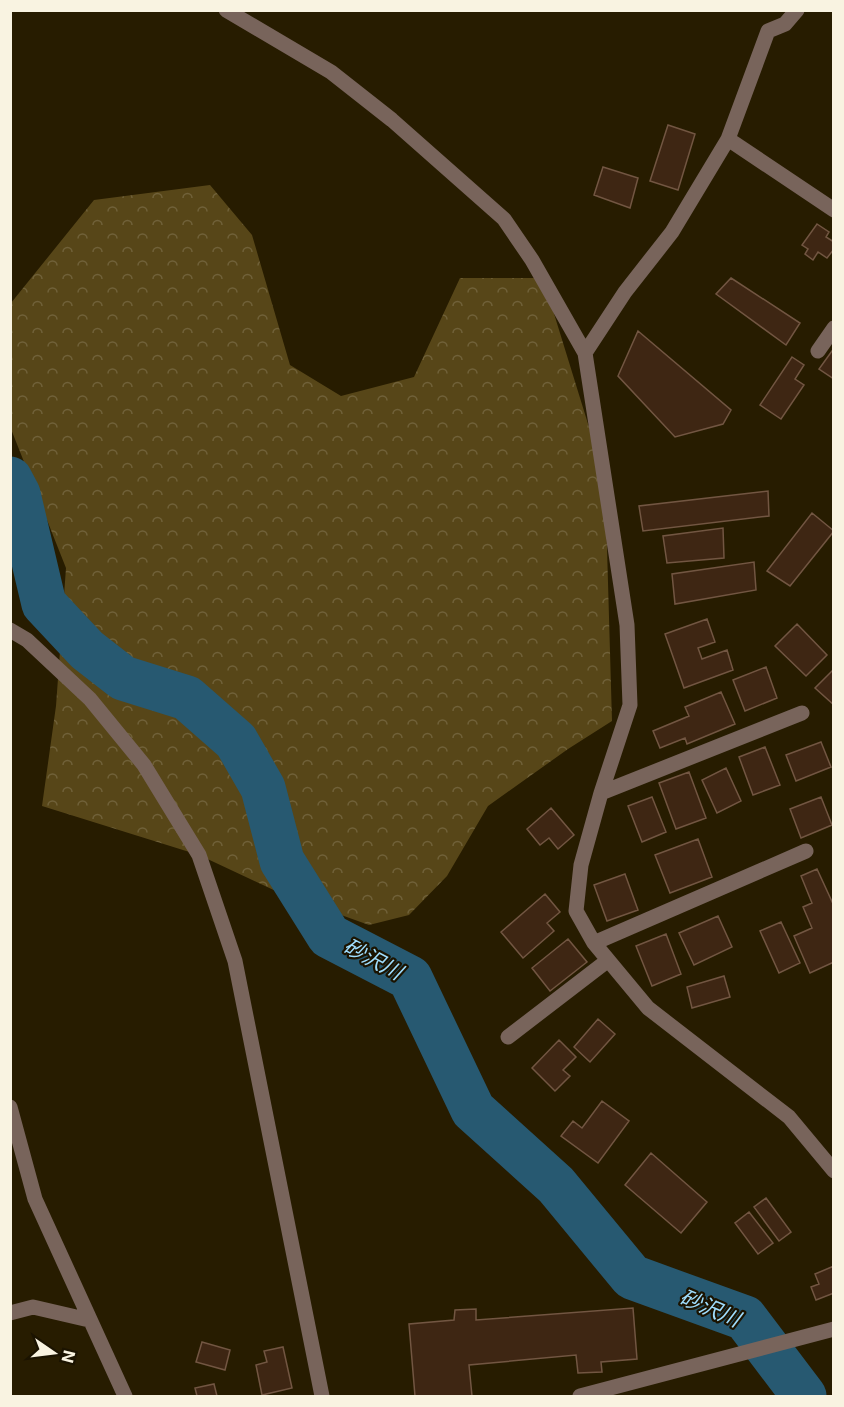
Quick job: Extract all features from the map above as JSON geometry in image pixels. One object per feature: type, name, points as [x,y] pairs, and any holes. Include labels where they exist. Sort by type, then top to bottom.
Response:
[{"type":"street","points":[[226,10],[331,72],[393,120],[504,219],[532,260],[585,353],[627,625],[630,705],[601,793],[581,865],[576,911],[607,961],[648,1008],[789,1117],[834,1171]]},
{"type":"street","points":[[585,353],[625,292],[672,232],[728,139],[768,31],[785,24],[797,10]]},
{"type":"street","points":[[728,139],[834,210]]},
{"type":"street","points":[[818,351],[834,328]]},
{"type":"street","points":[[10,630],[27,640],[90,699],[144,765],[199,855],[236,961],[322,1396]]},
{"type":"street","points":[[601,793],[802,713]]},
{"type":"street","points":[[594,943],[806,851]]},
{"type":"street","points":[[508,1037],[607,961]]},
{"type":"street","points":[[10,1107],[35,1199],[124,1396]]},
{"type":"street","points":[[10,1313],[33,1307],[89,1320]]},
{"type":"street","points":[[580,1396],[789,1339],[834,1329]]},
{"type":"green space","points":[[210,185],[252,235],[290,365],[341,396],[414,377],[460,278],[543,278],[605,479],[612,721],[488,806],[447,876],[409,915],[369,925],[280,893],[199,855],[42,806],[56,706],[66,568],[11,429],[11,303],[94,200]]},
{"type":"building","points":[[668,125],[695,134],[678,190],[650,181]]},
{"type":"building","points":[[603,167],[638,178],[630,208],[594,195]]},
{"type":"building","points":[[817,224],[829,232],[826,237],[834,242],[834,249],[827,258],[818,252],[813,260],[805,254],[808,249],[802,245]]},
{"type":"building","points":[[731,278],[800,323],[786,345],[716,294]]},
{"type":"building","points":[[638,331],[731,410],[723,424],[675,437],[618,376]]},
{"type":"building","points":[[832,351],[834,352],[834,379],[819,369]]},
{"type":"building","points":[[792,357],[804,365],[795,379],[804,385],[781,419],[760,405]]},
{"type":"building","points":[[768,491],[769,516],[643,531],[639,506]]},
{"type":"building","points":[[812,513],[834,531],[790,586],[767,571]]},
{"type":"building","points":[[723,528],[724,558],[667,563],[663,536]]},
{"type":"building","points":[[754,562],[756,590],[675,604],[672,574]]},
{"type":"building","points":[[707,619],[715,642],[698,648],[702,659],[727,650],[733,670],[684,688],[665,634]]},
{"type":"building","points":[[797,624],[827,655],[806,676],[775,646]]},
{"type":"building","points":[[766,667],[777,698],[745,711],[733,680]]},
{"type":"building","points":[[834,669],[834,705],[815,688]]},
{"type":"building","points":[[721,692],[735,724],[687,744],[685,738],[660,748],[653,731],[689,716],[685,707]]},
{"type":"building","points":[[821,742],[831,767],[796,781],[786,755]]},
{"type":"building","points":[[765,747],[780,785],[753,795],[739,757]]},
{"type":"building","points":[[726,768],[741,801],[717,813],[702,780]]},
{"type":"building","points":[[689,772],[706,818],[676,829],[659,783]]},
{"type":"building","points":[[652,797],[666,832],[642,842],[628,806]]},
{"type":"building","points":[[821,797],[832,825],[801,838],[790,809]]},
{"type":"building","points":[[551,808],[574,835],[558,849],[549,838],[540,845],[527,829]]},
{"type":"building","points":[[698,839],[712,877],[670,893],[655,855]]},
{"type":"building","points":[[817,869],[834,906],[834,962],[810,973],[794,936],[812,928],[803,907],[812,903],[801,876]]},
{"type":"building","points":[[625,874],[638,910],[607,921],[594,885]]},
{"type":"building","points":[[545,894],[560,912],[547,923],[554,931],[523,958],[501,932]]},
{"type":"building","points":[[718,916],[732,947],[694,965],[679,933]]},
{"type":"building","points":[[781,922],[800,963],[779,973],[760,931]]},
{"type":"building","points":[[666,934],[681,974],[652,986],[636,946]]},
{"type":"building","points":[[568,939],[587,962],[550,991],[532,968]]},
{"type":"building","points":[[724,976],[730,997],[692,1008],[687,987]]},
{"type":"building","points":[[598,1019],[615,1034],[590,1062],[574,1047]]},
{"type":"building","points":[[559,1040],[576,1057],[563,1070],[570,1076],[555,1091],[532,1068]]},
{"type":"building","points":[[602,1101],[629,1121],[598,1163],[561,1136],[573,1121],[582,1128]]},
{"type":"building","points":[[651,1153],[707,1202],[681,1233],[625,1185]]},
{"type":"building","points":[[766,1198],[791,1232],[779,1241],[754,1207]]},
{"type":"building","points":[[749,1212],[773,1243],[758,1254],[735,1223]]},
{"type":"building","points":[[834,1266],[834,1293],[816,1300],[811,1287],[819,1284],[815,1274]]},
{"type":"building","points":[[633,1308],[637,1359],[601,1362],[602,1372],[578,1373],[576,1355],[469,1365],[472,1396],[415,1396],[409,1324],[454,1320],[455,1310],[476,1309],[476,1320]]},
{"type":"building","points":[[202,1342],[230,1350],[225,1370],[196,1362]]},
{"type":"building","points":[[283,1347],[292,1388],[262,1395],[256,1365],[267,1362],[264,1351]]},
{"type":"building","points":[[214,1384],[217,1396],[197,1396],[195,1388]]},
{"type":"waterway","name":"砂沢川","points":[[10,479],[18,494],[44,604],[87,650],[123,678],[187,698],[236,741],[263,788],[282,861],[329,936],[410,978],[473,1110],[556,1185],[632,1277],[745,1318],[804,1396]]}]
